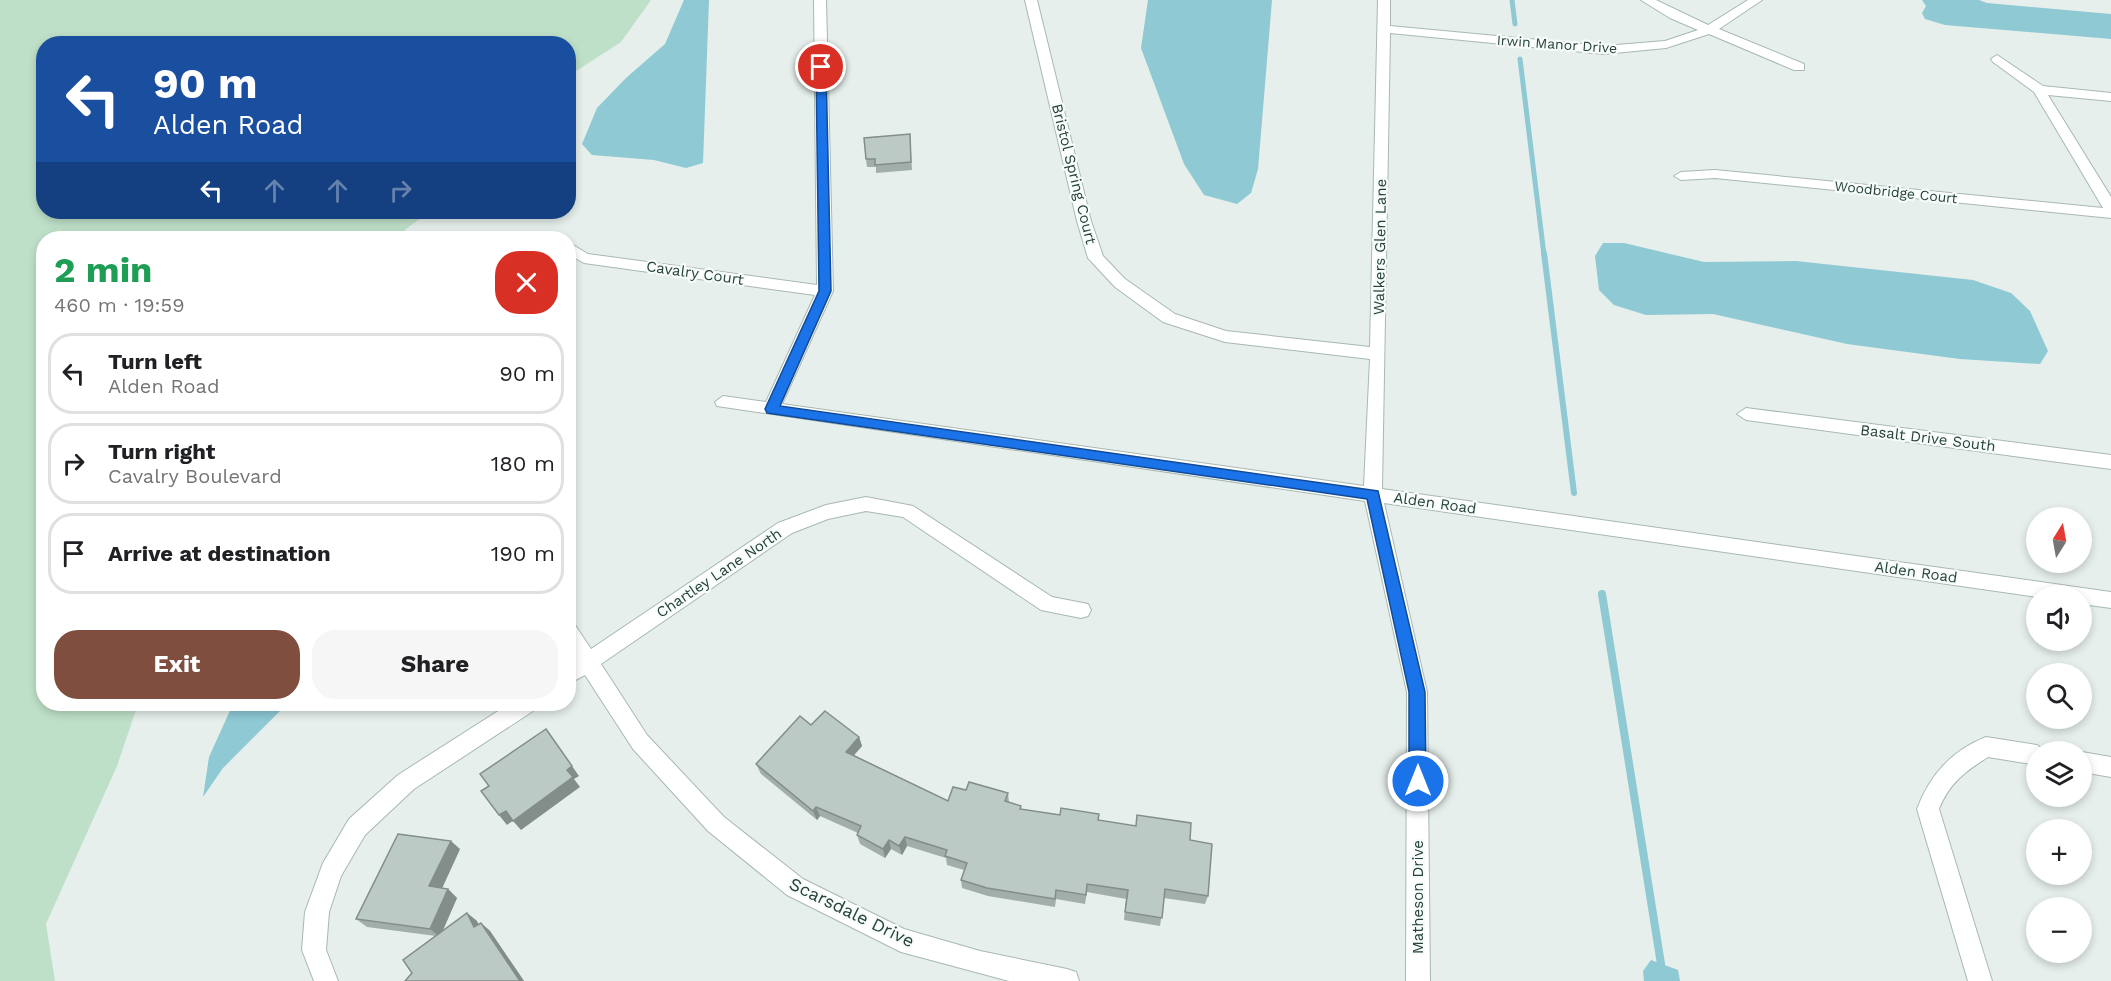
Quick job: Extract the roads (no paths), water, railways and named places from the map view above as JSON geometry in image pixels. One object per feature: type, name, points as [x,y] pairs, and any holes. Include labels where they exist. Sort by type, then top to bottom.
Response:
[{"type":"street","points":[[771,409],[825,291],[820,0]]},
{"type":"street","name":"Bristol Spring Court","points":[[1031,0],[1084,221],[1096,258],[1120,283],[1169,318],[1225,336],[1378,354]]},
{"type":"street","name":"Walkers Glen Lane","points":[[1373,495],[1378,354],[1384,0]]},
{"type":"street","points":[[1647,0],[1799,67]]},
{"type":"street","name":"Irwin Manor Drive","points":[[1382,29],[1615,50],[1666,45],[1711,30],[1756,0]]},
{"type":"street","points":[[1997,59],[2038,90],[2111,211]]},
{"type":"street","points":[[2038,90],[2111,97]]},
{"type":"street","name":"Woodbridge Court","points":[[1681,176],[1715,174],[2111,211]]},
{"type":"street","name":"Cavalry Court","points":[[576,252],[584,258],[825,291]]},
{"type":"street","name":"Alden Road","points":[[723,402],[2111,600]]},
{"type":"street","name":"Basalt Drive South","points":[[1746,414],[2111,462]]},
{"type":"street","name":"Matheson Drive","points":[[1373,495],[1417,692],[1418,981]]},
{"type":"street","name":"Chartley Lane North","points":[[576,670],[785,528],[826,512],[866,504],[907,511],[1048,604],[1081,610]]},
{"type":"street","name":"Scarsdale Drive","points":[[576,642],[640,741],[716,824],[795,887],[902,940],[980,963],[1067,981]]},
{"type":"street","points":[[326,981],[314,950],[317,912],[331,871],[357,827],[406,782],[515,711]]},
{"type":"street","points":[[1980,981],[1928,809],[1936,784],[1949,770],[1986,747],[2026,753]]},
{"type":"street","points":[[2092,764],[2111,767]]},
{"type":"water","points":[[684,0],[709,0],[703,163],[686,168],[654,160],[592,155],[582,144],[597,108],[626,78],[665,44]]},
{"type":"water","points":[[1148,0],[1272,0],[1258,169],[1251,193],[1237,204],[1204,195],[1184,164],[1141,48]]},
{"type":"water","points":[[1922,0],[1979,0],[1987,3],[2111,14],[2111,39],[1945,25],[1925,19],[1922,13],[1926,6]]},
{"type":"water","points":[[1603,243],[1624,243],[1704,262],[1796,261],[1973,280],[2011,293],[2030,311],[2048,351],[2040,364],[1960,359],[1847,344],[1713,314],[1646,315],[1614,305],[1599,290],[1595,256]]},
{"type":"water","points":[[230,711],[280,711],[223,768],[203,797],[209,757]]},
{"type":"water","points":[[1651,960],[1678,970],[1680,981],[1644,981],[1643,971]]},
{"type":"waterway","points":[[1512,0],[1515,24]]},
{"type":"waterway","points":[[1520,59],[1544,255]]},
{"type":"waterway","points":[[1544,253],[1574,493]]},
{"type":"waterway","points":[[1602,594],[1661,964]]}]
